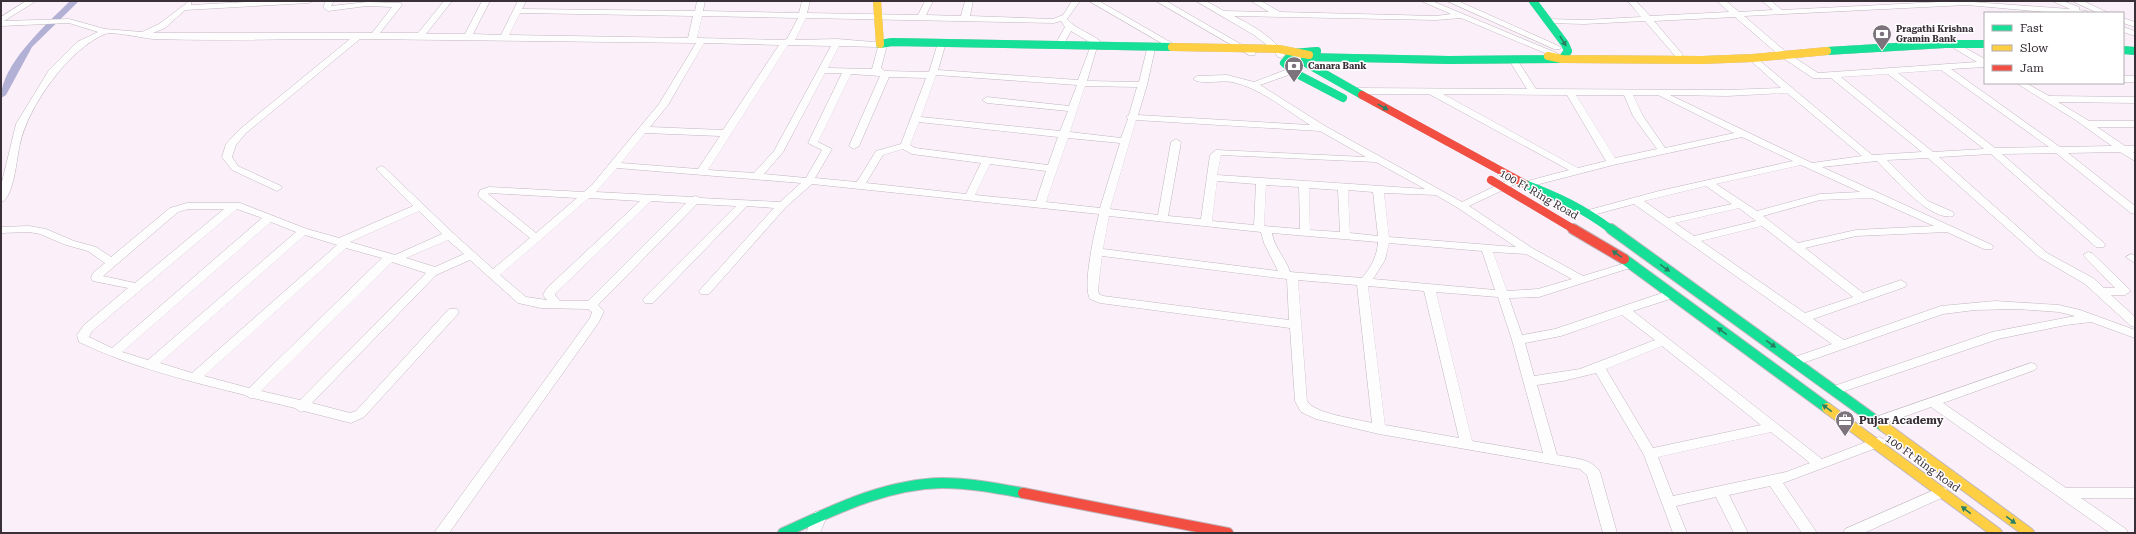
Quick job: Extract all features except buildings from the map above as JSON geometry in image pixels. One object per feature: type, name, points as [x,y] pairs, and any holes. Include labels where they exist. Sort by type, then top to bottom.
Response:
[{"type":"main road","points":[[877,1],[881,44]]},
{"type":"main road","points":[[1523,1],[1557,54]]},
{"type":"main road","points":[[881,44],[941,46],[1173,46],[1248,50],[1282,54],[1304,60],[1306,57],[1315,56],[1513,60],[1568,51],[1565,44],[1534,1]]},
{"type":"main road","points":[[1282,54],[1297,52],[1679,55],[1780,52],[1984,40]]},
{"type":"main road","points":[[881,44],[892,42],[1059,44],[1151,49],[1248,50]]},
{"type":"main road","points":[[1948,42],[1984,44]]},
{"type":"main road","points":[[2124,46],[2135,46]]},
{"type":"main road","points":[[2124,50],[2135,51]]},
{"type":"main road","points":[[1297,52],[1315,56]]},
{"type":"main road","points":[[1557,54],[1655,61],[1753,58],[1780,52]]},
{"type":"main road","points":[[1282,54],[1284,63],[1291,71],[1351,103]]},
{"type":"main road","name":"100 Ft Ring Road","points":[[1304,60],[1312,68],[1516,180],[1564,199],[1589,213],[1796,361],[2029,533]]},
{"type":"main road","name":"100 Ft Ring Road","points":[[1483,175],[1575,228],[1632,264],[1997,533]]},
{"type":"main road","points":[[783,533],[820,516],[875,495],[911,486],[940,483],[1004,490],[1228,533]]},
{"type":"street","points":[[2,23],[32,1]]},
{"type":"street","points":[[141,35],[162,26],[192,1]]},
{"type":"street","points":[[184,8],[309,1]]},
{"type":"street","points":[[330,1],[327,6],[328,9],[363,3],[400,3]]},
{"type":"street","points":[[420,36],[448,1]]},
{"type":"street","points":[[468,37],[486,1]]},
{"type":"street","points":[[504,37],[522,1]]},
{"type":"street","points":[[593,11],[597,1]]},
{"type":"street","points":[[692,40],[701,1]]},
{"type":"street","points":[[701,172],[788,41],[803,15],[806,1]]},
{"type":"street","points":[[921,17],[929,1]]},
{"type":"street","points":[[965,18],[969,1]]},
{"type":"street","points":[[518,11],[593,11],[637,9],[697,13],[1054,21],[1063,19],[1076,1]]},
{"type":"street","points":[[1093,1],[1173,46]]},
{"type":"street","points":[[1160,1],[1248,50]]},
{"type":"street","points":[[1200,1],[1221,13],[1282,54]]},
{"type":"street","points":[[1255,1],[1279,15]]},
{"type":"street","points":[[1425,1],[1557,54]]},
{"type":"street","points":[[1451,1],[1557,54]]},
{"type":"street","points":[[1632,1],[1679,55]]},
{"type":"street","points":[[1721,1],[1780,52],[1813,74],[1833,75],[1984,64]]},
{"type":"street","points":[[1766,1],[1780,12]]},
{"type":"street","points":[[2056,1],[2083,12]]},
{"type":"street","points":[[2076,1],[2103,12]]},
{"type":"street","points":[[374,36],[400,3]]},
{"type":"street","points":[[1548,21],[1584,22],[1967,3],[2073,12]]},
{"type":"street","points":[[1221,13],[1436,18],[1461,16]]},
{"type":"street","points":[[1040,204],[1082,83],[1097,47],[1090,37],[1068,27],[1063,19]]},
{"type":"street","points":[[2124,20],[2135,25]]},
{"type":"street","points":[[2,23],[69,21],[105,31],[141,35],[257,37],[504,37],[788,41],[881,44],[876,67],[883,73]]},
{"type":"street","points":[[1059,44],[1068,27]]},
{"type":"street","points":[[2124,29],[2135,34]]},
{"type":"street","points":[[1,199],[10,175],[15,142],[21,124],[52,72],[80,44],[105,31]]},
{"type":"street","points":[[278,188],[235,168],[227,157],[231,144],[243,131],[358,36]]},
{"type":"street","points":[[494,274],[586,195],[615,165],[663,105],[702,40]]},
{"type":"street","points":[[757,176],[778,152],[837,42]]},
{"type":"street","points":[[1948,42],[1984,63]]},
{"type":"street","points":[[905,146],[933,73],[941,46]]},
{"type":"street","points":[[1151,49],[1143,85],[1131,117],[1105,212],[1096,252],[1093,294],[1096,298],[1294,325]]},
{"type":"street","points":[[1753,58],[1813,111],[1875,158],[1924,203],[1949,214]]},
{"type":"street","points":[[1513,60],[1533,92]]},
{"type":"street","points":[[1944,68],[1970,85],[2058,150],[2135,211]]},
{"type":"street","points":[[823,70],[883,73],[933,73],[1082,83],[1143,85]]},
{"type":"street","points":[[705,291],[782,205],[809,181],[827,149],[813,143],[848,71]]},
{"type":"street","points":[[1253,84],[1291,71]]},
{"type":"street","points":[[1890,71],[1992,151],[2100,245]]},
{"type":"street","points":[[854,146],[883,73]]},
{"type":"street","points":[[1833,75],[1930,154],[2043,255],[2089,281],[2135,323]]},
{"type":"street","points":[[1197,79],[1227,78],[1253,84],[1322,128],[1462,206],[1528,250],[1582,280]]},
{"type":"street","points":[[2124,79],[2135,79]]},
{"type":"street","points":[[2022,84],[2086,124],[2135,158]]},
{"type":"street","points":[[1354,91],[1734,93],[1791,90]]},
{"type":"street","points":[[1430,91],[1577,171]]},
{"type":"street","points":[[1570,92],[1612,162]]},
{"type":"street","points":[[1627,93],[1638,116],[1663,151]]},
{"type":"street","points":[[1658,93],[1806,164],[1988,247]]},
{"type":"street","points":[[2047,99],[2135,100]]},
{"type":"street","points":[[987,100],[1073,109]]},
{"type":"street","points":[[1131,117],[1322,128]]},
{"type":"street","points":[[915,119],[1124,141]]},
{"type":"street","points":[[2086,124],[2135,124]]},
{"type":"street","points":[[642,130],[726,133]]},
{"type":"street","points":[[1528,184],[1612,162],[1742,134]]},
{"type":"street","points":[[1162,219],[1176,142]]},
{"type":"street","points":[[860,185],[879,153],[905,146]]},
{"type":"street","points":[[905,146],[912,151],[1052,169]]},
{"type":"street","points":[[1589,213],[1635,200],[1708,183],[1806,164],[1930,154],[1992,151],[2135,149]]},
{"type":"street","points":[[1206,224],[1215,155],[1219,152],[1377,160]]},
{"type":"street","points":[[969,197],[988,160]]},
{"type":"street","points":[[615,165],[860,185],[1263,230],[1487,249],[1528,250]]},
{"type":"street","points":[[381,169],[449,235],[522,300],[531,303],[591,305],[598,311],[595,319],[441,533]]},
{"type":"street","points":[[1211,178],[1437,193]]},
{"type":"street","points":[[1462,206],[1516,180]]},
{"type":"street","points":[[1261,181],[1263,230],[1268,243],[1282,262],[1288,276],[1302,406],[1316,414],[1379,429],[1551,458],[1583,465],[1593,472],[1610,533]]},
{"type":"street","points":[[1708,183],[1764,222],[1862,298]]},
{"type":"street","points":[[1304,184],[1305,233]]},
{"type":"street","points":[[1343,187],[1345,237]]},
{"type":"street","points":[[1378,189],[1385,240],[1380,263],[1364,282],[1379,429]]},
{"type":"street","points":[[536,238],[483,195],[484,192],[490,190],[696,199],[782,205]]},
{"type":"street","points":[[1754,215],[1820,197],[1872,194]]},
{"type":"street","points":[[557,304],[549,295],[551,291],[584,258],[649,198]]},
{"type":"street","points":[[591,305],[696,199]]},
{"type":"street","points":[[1635,200],[1841,344]]},
{"type":"street","points":[[649,300],[745,202]]},
{"type":"street","points":[[1666,222],[1740,205]]},
{"type":"street","points":[[139,287],[97,278],[98,273],[178,208],[188,206],[234,206],[244,208],[303,231],[433,272]]},
{"type":"street","points":[[234,206],[139,287],[88,328],[83,335],[86,341],[113,353],[194,378],[250,394],[347,418],[356,416],[453,312]]},
{"type":"street","points":[[194,378],[342,243],[420,207]]},
{"type":"street","points":[[113,353],[269,218]]},
{"type":"street","points":[[1692,240],[1764,222]]},
{"type":"street","points":[[1,230],[29,229],[42,231],[70,243],[92,250],[111,262]]},
{"type":"street","points":[[1796,247],[1856,232],[1949,229]]},
{"type":"street","points":[[150,364],[303,231]]},
{"type":"street","points":[[250,394],[392,258],[449,235]]},
{"type":"street","points":[[1487,249],[1518,340],[1528,381],[1551,458]]},
{"type":"street","points":[[1096,252],[1288,276],[1503,295],[1539,293],[1632,264]]},
{"type":"street","points":[[301,407],[433,272],[472,255]]},
{"type":"street","points":[[2088,255],[2125,291],[2102,292]]},
{"type":"street","points":[[1804,318],[1901,284]]},
{"type":"street","points":[[1429,288],[1467,445]]},
{"type":"street","points":[[1518,340],[1557,333],[1672,294]]},
{"type":"street","points":[[1796,361],[1941,310],[1959,306],[2048,306],[2074,311],[2135,334]]},
{"type":"street","points":[[1625,310],[1820,464]]},
{"type":"street","points":[[1835,390],[1996,335],[2066,321],[2092,318]]},
{"type":"street","points":[[1528,381],[1550,380],[1599,368],[1664,342]]},
{"type":"street","points":[[1878,421],[2031,367]]},
{"type":"street","points":[[1599,368],[1650,454],[1680,533]]},
{"type":"street","points":[[1932,402],[2121,533]]},
{"type":"street","points":[[1650,454],[1773,427]]},
{"type":"street","points":[[1668,502],[1773,480],[1897,436]]},
{"type":"street","points":[[1773,480],[1810,533]]},
{"type":"street","points":[[1720,491],[1741,533]]},
{"type":"street","points":[[1852,533],[1941,492]]},
{"type":"street","points":[[2064,494],[2135,493]]},
{"type":"street","points":[[813,533],[820,516]]},
{"type":"waterway","points":[[1,95],[29,46],[75,1]]},
{"type":"traffic: fast","points":[[1362,95],[1304,62],[1306,57],[1449,60],[1562,59],[1568,51],[1565,44],[1533,1]]},
{"type":"traffic: fast","points":[[880,44],[892,42],[1172,47]]},
{"type":"traffic: fast","points":[[1827,51],[1945,44],[1984,44]]},
{"type":"traffic: fast","points":[[2124,50],[2135,51]]},
{"type":"traffic: fast","points":[[1317,51],[1293,53],[1284,63],[1297,74],[1343,98]]},
{"type":"traffic: fast","points":[[1525,184],[1564,199],[1589,213],[1883,426]]},
{"type":"traffic: fast","points":[[1624,259],[1827,408]]},
{"type":"traffic: fast","points":[[783,533],[854,502],[873,495],[910,486],[952,483],[1023,493]]},
{"type":"traffic: slow","points":[[877,1],[880,44]]},
{"type":"traffic: slow","points":[[1172,47],[1279,49],[1309,55]]},
{"type":"traffic: slow","points":[[1548,56],[1562,59],[1702,60],[1753,58],[1827,51]]},
{"type":"traffic: slow","points":[[1827,408],[1997,533]]},
{"type":"traffic: slow","points":[[1883,426],[2029,533]]},
{"type":"traffic: jam","points":[[1362,95],[1525,184]]},
{"type":"traffic: jam","points":[[1491,180],[1624,259]]},
{"type":"traffic: jam","points":[[1023,493],[1228,533]]},
{"type":"place","name":"Pragathi Krishna Gramin Bank","points":[[1882,51]]},
{"type":"place","name":"Canara Bank","points":[[1294,83]]},
{"type":"place","name":"Pujar Academy","points":[[1845,437]]}]
